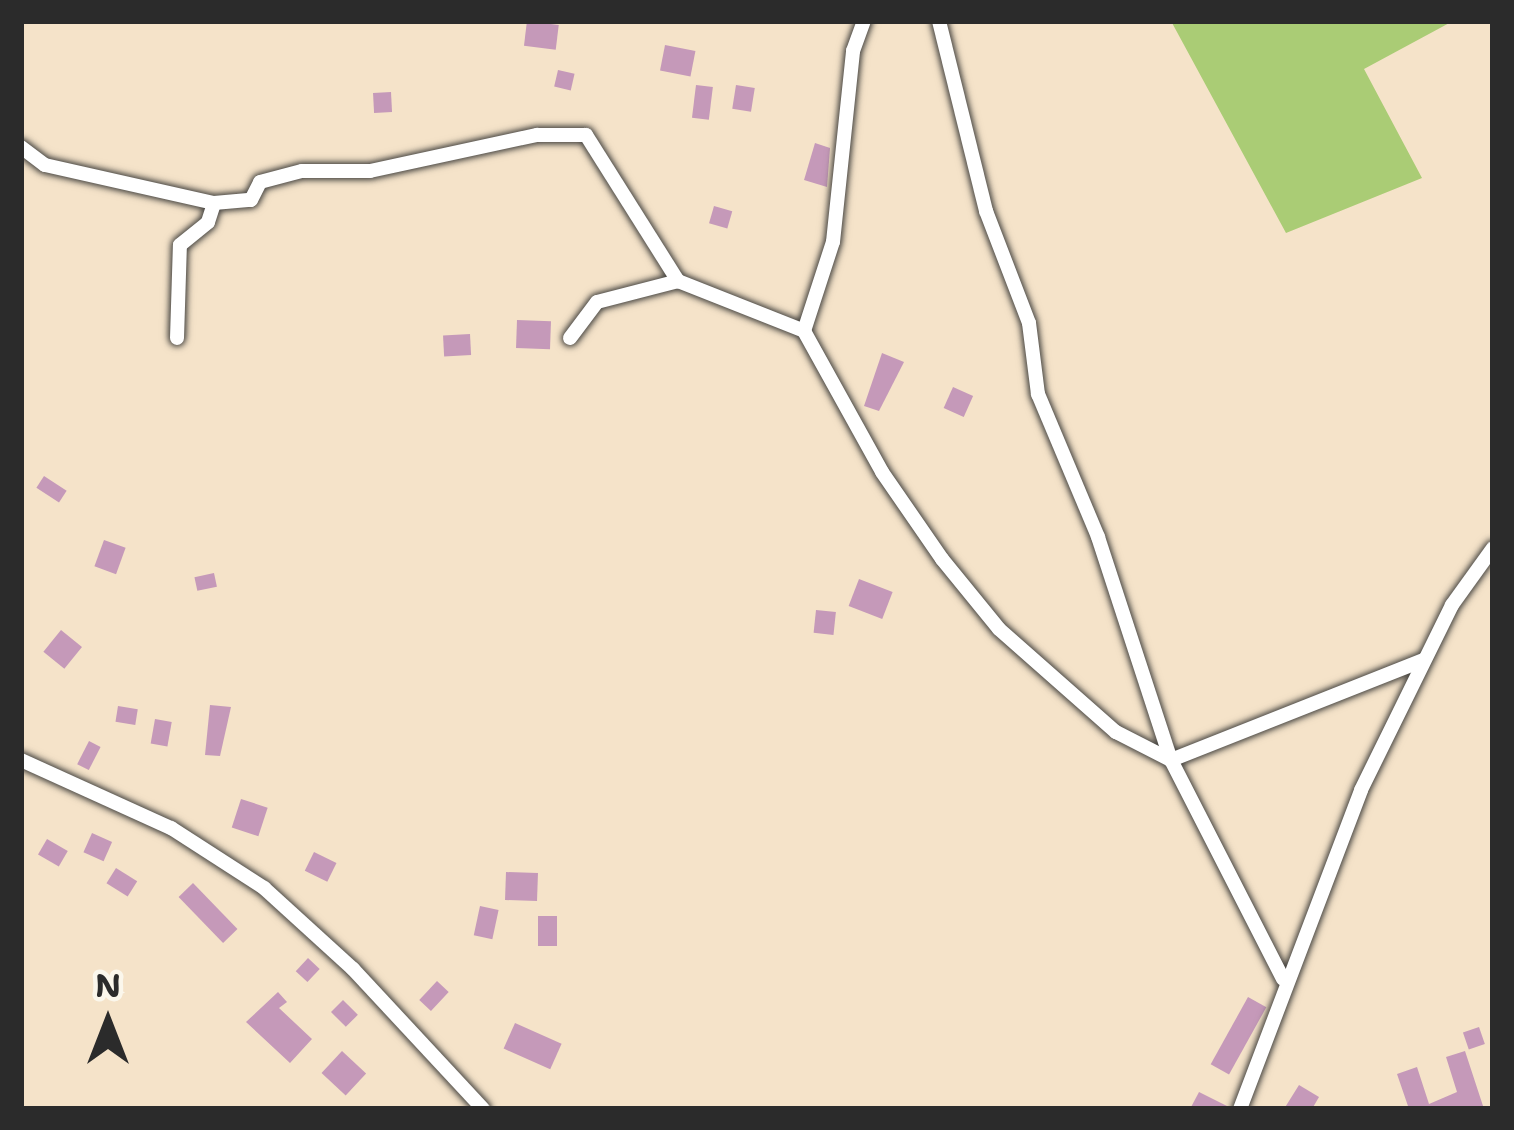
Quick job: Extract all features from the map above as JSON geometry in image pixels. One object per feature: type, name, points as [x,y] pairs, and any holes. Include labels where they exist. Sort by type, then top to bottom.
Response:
[{"type":"street","points":[[804,331],[833,242],[853,52],[864,21]]},
{"type":"street","points":[[939,21],[986,211],[1029,323],[1038,394],[1098,537],[1172,760],[1283,979]]},
{"type":"street","points":[[21,147],[45,165],[214,203],[251,200],[260,182],[302,171],[370,171],[537,135],[586,135],[678,280],[804,331],[882,472],[999,629],[1087,713],[1172,760]]},
{"type":"street","points":[[177,338],[180,245],[208,222],[214,203]]},
{"type":"street","points":[[570,338],[597,302],[678,280]]},
{"type":"street","points":[[1240,1109],[1283,979],[1424,660],[1493,548]]},
{"type":"street","points":[[1172,760],[1424,660]]},
{"type":"street","points":[[21,760],[171,828],[264,888],[353,969],[483,1109]]},
{"type":"green space","points":[[1171,21],[1453,21],[1364,69],[1422,178],[1286,233]]},
{"type":"building","points":[[527,21],[559,25],[556,50],[524,46]]},
{"type":"building","points":[[665,45],[695,51],[690,76],[660,71]]},
{"type":"building","points":[[558,70],[575,74],[571,90],[554,87]]},
{"type":"building","points":[[696,85],[713,87],[709,120],[692,118]]},
{"type":"building","points":[[736,85],[755,88],[751,112],[732,109]]},
{"type":"building","points":[[391,92],[392,112],[374,113],[373,93]]},
{"type":"building","points":[[815,143],[830,148],[827,187],[804,180]]},
{"type":"building","points":[[714,206],[732,211],[727,229],[709,223]]},
{"type":"building","points":[[517,320],[551,321],[550,349],[516,348]]},
{"type":"building","points":[[470,334],[471,355],[444,356],[443,335]]},
{"type":"building","points":[[882,353],[904,362],[879,411],[864,406]]},
{"type":"building","points":[[953,387],[973,396],[964,417],[944,408]]},
{"type":"building","points":[[44,476],[67,491],[59,502],[36,488]]},
{"type":"building","points":[[104,540],[126,548],[116,574],[94,566]]},
{"type":"building","points":[[214,573],[217,587],[197,591],[194,577]]},
{"type":"building","points":[[859,579],[893,592],[882,619],[849,606]]},
{"type":"building","points":[[816,610],[836,612],[833,635],[814,633]]},
{"type":"building","points":[[61,630],[82,647],[64,669],[43,652]]},
{"type":"building","points":[[210,705],[231,707],[220,756],[205,755]]},
{"type":"building","points":[[118,706],[138,709],[135,725],[115,722]]},
{"type":"building","points":[[155,719],[172,722],[167,747],[151,744]]},
{"type":"building","points":[[89,741],[101,747],[89,770],[77,764]]},
{"type":"building","points":[[241,799],[268,808],[258,836],[232,828]]},
{"type":"building","points":[[92,833],[112,842],[104,861],[83,852]]},
{"type":"building","points":[[47,839],[68,851],[59,867],[38,855]]},
{"type":"building","points":[[314,852],[336,863],[327,882],[305,871]]},
{"type":"building","points":[[116,868],[137,881],[128,897],[106,883]]},
{"type":"building","points":[[506,872],[538,873],[537,901],[505,900]]},
{"type":"building","points":[[193,883],[237,929],[223,943],[179,897]]},
{"type":"building","points":[[480,906],[499,910],[492,939],[474,935]]},
{"type":"building","points":[[538,916],[557,916],[557,946],[538,946]]},
{"type":"building","points":[[308,958],[320,969],[307,982],[296,971]]},
{"type":"building","points":[[437,981],[449,992],[431,1011],[419,1000]]},
{"type":"building","points":[[278,992],[287,1002],[279,1008],[312,1039],[290,1063],[246,1022]]},
{"type":"building","points":[[1248,997],[1266,1007],[1229,1075],[1211,1064]]},
{"type":"building","points":[[343,1000],[358,1015],[346,1027],[331,1012]]},
{"type":"building","points":[[515,1023],[562,1044],[550,1069],[504,1049]]},
{"type":"building","points":[[1479,1027],[1485,1044],[1469,1050],[1463,1033]]},
{"type":"building","points":[[342,1051],[366,1074],[346,1095],[322,1073]]},
{"type":"building","points":[[1465,1051],[1484,1109],[1409,1109],[1397,1074],[1417,1067],[1429,1104],[1457,1092],[1446,1057]]},
{"type":"building","points":[[1299,1085],[1319,1097],[1312,1109],[1284,1109]]},
{"type":"building","points":[[1199,1092],[1229,1107],[1229,1109],[1190,1109]]}]
